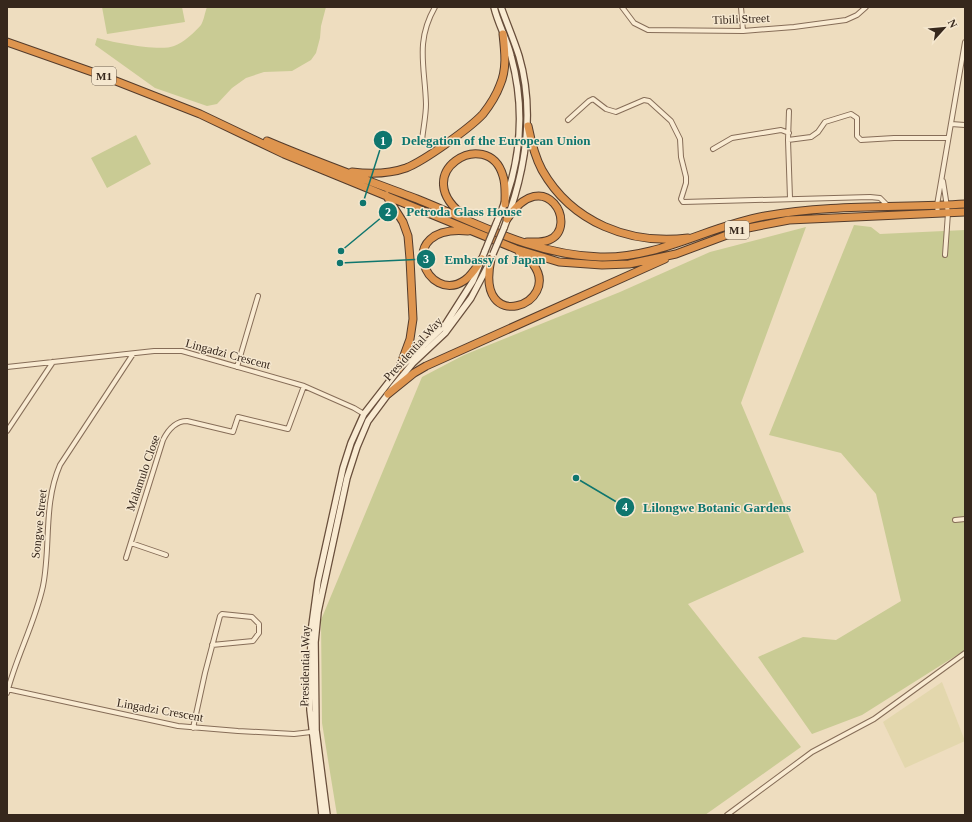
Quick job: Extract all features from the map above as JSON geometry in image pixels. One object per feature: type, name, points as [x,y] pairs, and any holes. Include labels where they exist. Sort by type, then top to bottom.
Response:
[{"type":"highway","points":[[340,170],[363,173],[387,172],[406,168],[424,159],[482,115],[493,101],[500,85],[504,70],[503,34]]},
{"type":"highway","name":"M1","points":[[7,42],[98,74],[200,114],[284,154],[516,249],[559,262],[602,265],[629,264],[676,254],[743,229],[782,220],[965,212]]},
{"type":"highway","points":[[528,126],[534,150],[542,169],[566,202],[585,217],[605,228],[645,239],[673,240],[699,236]]},
{"type":"highway","name":"M1","points":[[232,129],[246,132],[476,223],[521,243],[561,254],[602,258],[655,251],[741,221],[781,213],[888,206],[965,204]]},
{"type":"highway","points":[[476,223],[456,208],[448,200],[444,192],[444,176],[447,168],[459,157],[472,153],[479,153],[494,162],[503,175],[505,186],[505,204]]},
{"type":"highway","points":[[386,195],[404,222],[408,236],[410,259],[414,319],[410,339],[399,369]]},
{"type":"highway","points":[[507,219],[516,207],[526,198],[539,196],[545,197],[557,206],[561,220],[560,226],[553,237],[540,242],[521,243]]},
{"type":"highway","points":[[474,231],[448,230],[435,234],[424,250],[423,264],[432,279],[438,283],[452,285],[465,280],[482,259]]},
{"type":"highway","points":[[492,256],[488,274],[488,285],[494,299],[508,306],[523,304],[535,294],[538,287],[538,280],[532,264],[516,249]]},
{"type":"highway","points":[[388,394],[414,373],[426,366],[676,254]]},
{"type":"main road","name":"Presidential Way","points":[[322,815],[311,732],[310,654],[314,606],[343,468],[351,443],[364,414],[399,369],[445,325],[473,281],[505,204],[516,165],[520,130],[520,102],[516,75],[493,7]]},
{"type":"main road","name":"Presidential Way","points":[[327,815],[316,730],[315,665],[318,612],[347,478],[357,447],[368,421],[413,363],[445,333],[471,298],[504,228],[522,166],[528,126],[523,76],[519,57],[501,7]]},
{"type":"street","points":[[422,142],[426,106],[421,56],[426,29],[435,7]]},
{"type":"street","name":"Tibili Street","points":[[622,7],[634,23],[648,30],[743,31],[832,23],[851,18],[866,7]]},
{"type":"street","points":[[741,7],[743,31]]},
{"type":"street","points":[[938,214],[937,205],[965,42]]},
{"type":"street","points":[[960,70],[965,70]]},
{"type":"street","points":[[568,120],[593,99],[606,109],[616,112],[638,101],[649,101],[671,121],[680,139],[680,157],[686,183],[681,200],[683,202],[790,198],[880,198],[888,206]]},
{"type":"street","points":[[789,111],[788,140],[790,198]]},
{"type":"street","points":[[788,140],[812,136],[818,132],[825,122],[852,114],[857,118],[857,136],[861,140],[894,138],[948,138]]},
{"type":"street","points":[[950,124],[965,125]]},
{"type":"street","points":[[713,149],[732,138],[782,130],[789,133]]},
{"type":"street","points":[[943,177],[948,213],[945,255]]},
{"type":"street","points":[[237,367],[258,296]]},
{"type":"street","name":"Lingadzi Crescent","points":[[7,367],[154,351],[182,351],[304,386],[354,408],[364,414]]},
{"type":"street","name":"Songwe Street","points":[[7,690],[42,587],[50,495],[55,476],[60,465],[133,354]]},
{"type":"street","points":[[7,431],[53,362]]},
{"type":"street","name":"Malamulo Close","points":[[126,558],[163,440],[176,423],[187,421],[232,432],[238,417],[288,429],[304,386]]},
{"type":"street","points":[[955,520],[965,519]]},
{"type":"street","points":[[131,543],[166,556]]},
{"type":"street","points":[[194,728],[212,645],[218,620],[222,614],[252,617],[259,624],[259,633],[253,640],[212,645]]},
{"type":"street","points":[[727,815],[812,752],[868,723],[965,653]]},
{"type":"street","name":"Lingadzi Crescent","points":[[7,690],[163,723],[194,728],[294,734],[311,732]]},
{"type":"shaded area","points":[[942,682],[965,741],[905,768],[883,722]]},
{"type":"green space","points":[[102,7],[182,7],[185,22],[107,34]]},
{"type":"green space","points":[[207,7],[326,7],[316,53],[311,60],[292,71],[264,72],[246,78],[232,88],[217,104],[207,106],[155,88],[95,45],[97,38],[147,47],[167,48],[174,46],[196,31],[203,21]]},
{"type":"green space","points":[[136,135],[151,164],[107,188],[91,158]]},
{"type":"green space","points":[[854,225],[871,227],[880,234],[965,230],[965,650],[862,715],[812,734],[758,657],[803,637],[836,640],[901,601],[876,494],[841,453],[769,435]]},
{"type":"green space","points":[[806,227],[741,403],[804,552],[688,604],[801,747],[705,815],[337,815],[322,723],[321,620],[422,377],[464,355],[620,292],[710,252]]},
{"type":"place","name":"Delegation of the European Union","points":[[363,203]]},
{"type":"place","name":"Petroda Glass House","points":[[341,251]]},
{"type":"place","name":"Embassy of Japan","points":[[340,263]]},
{"type":"place","name":"Lilongwe Botanic Gardens","points":[[576,478]]}]
